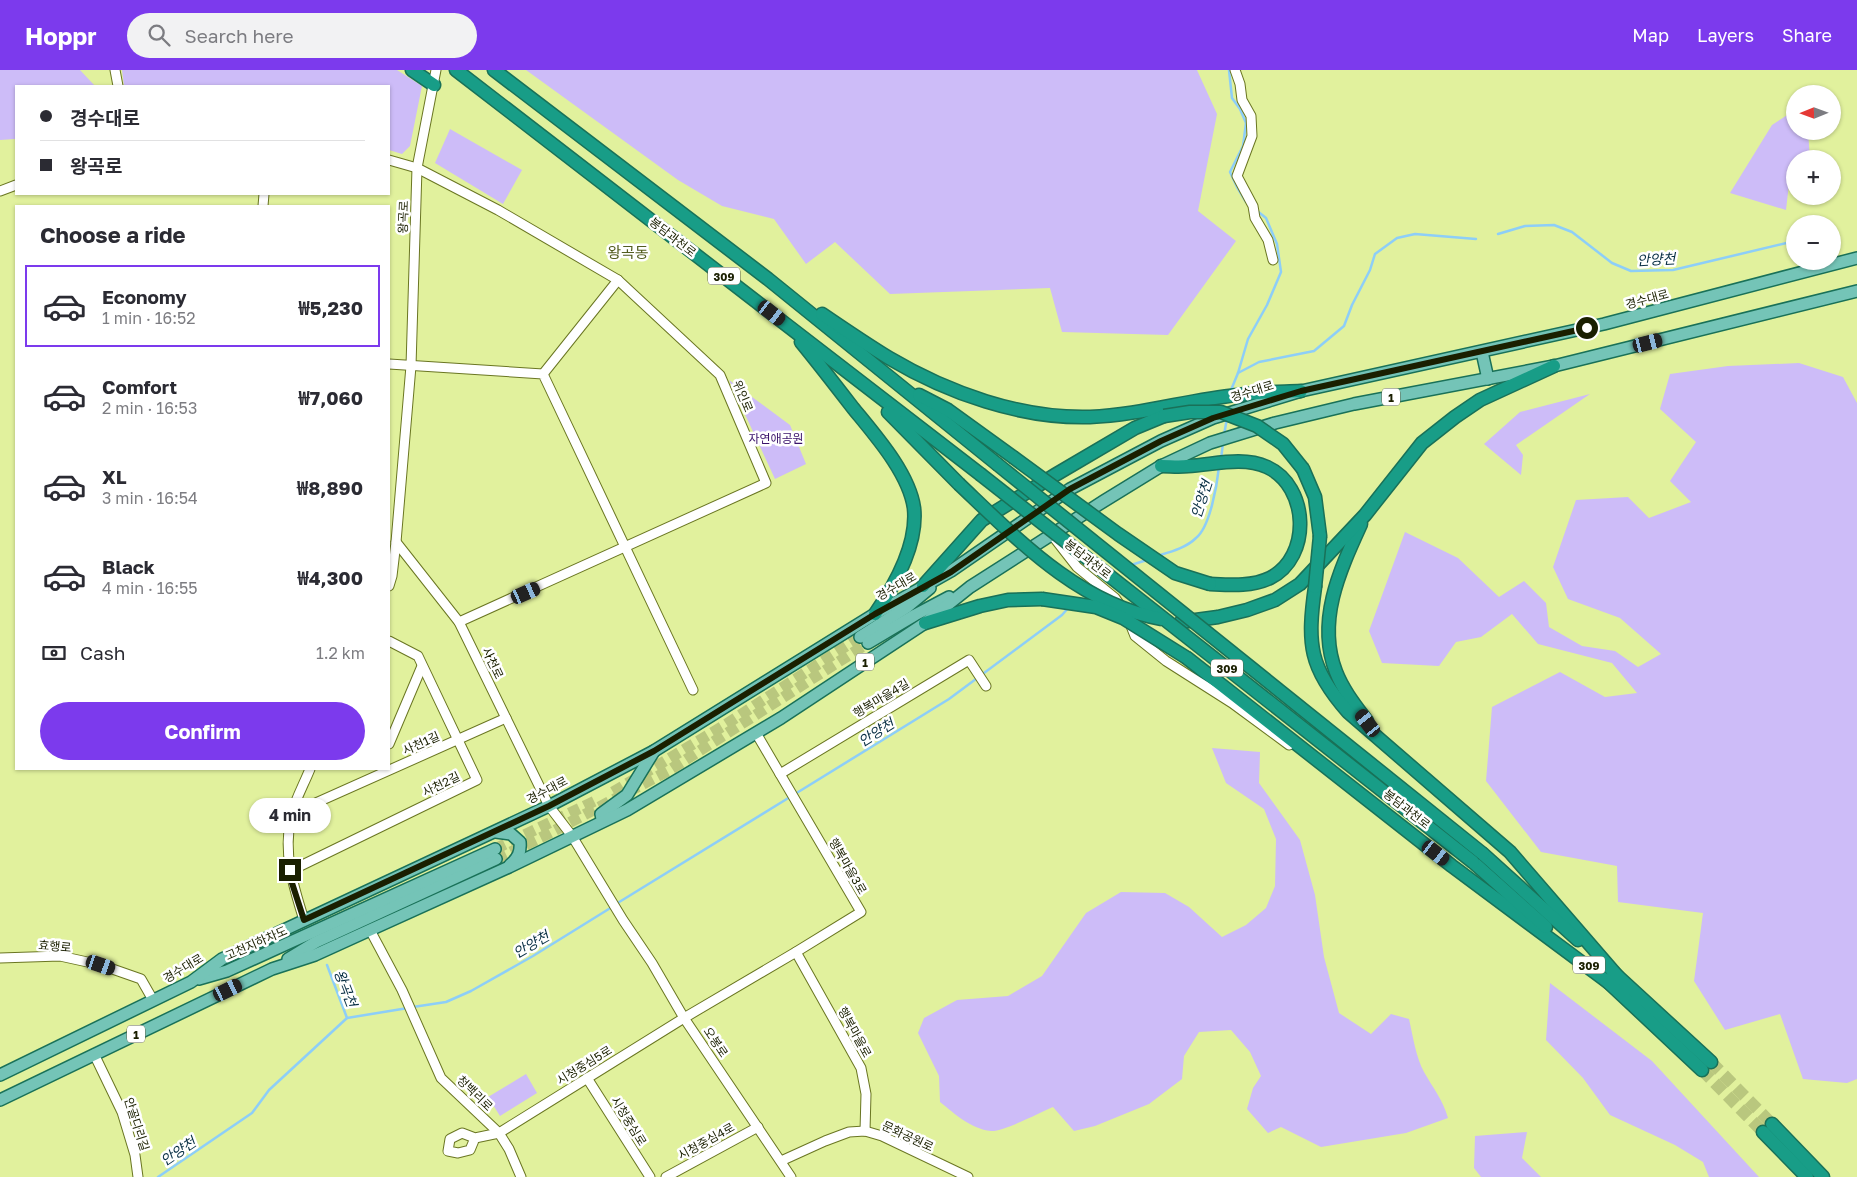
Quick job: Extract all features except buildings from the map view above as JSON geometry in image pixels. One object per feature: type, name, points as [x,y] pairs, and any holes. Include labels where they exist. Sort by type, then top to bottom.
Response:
[{"type":"highway","points":[[412,70],[434,85]]},
{"type":"highway","name":"봉담과천로","points":[[456,70],[1478,858]]},
{"type":"highway","name":"봉담과천로","points":[[494,70],[768,279],[1478,858],[1706,1066]]},
{"type":"highway","points":[[768,279],[890,358],[945,387],[997,404],[1053,416],[1090,417],[1127,414],[1237,395],[1301,391]]},
{"type":"highway","points":[[787,325],[885,447],[904,480],[914,508],[912,533],[906,560],[892,588],[875,614]]},
{"type":"highway","points":[[859,381],[959,484],[1016,538],[1075,583],[1114,604],[1148,616],[1181,622],[1218,617],[1247,610],[1275,600],[1300,584],[1365,515],[1422,443],[1454,417],[1480,400],[1554,366]]},
{"type":"highway","points":[[895,382],[948,410],[1118,534],[1175,573],[1210,584],[1243,585],[1270,578],[1287,564],[1300,532],[1297,502],[1288,483],[1267,468],[1246,463],[1227,461],[1188,466],[1161,466]]},
{"type":"highway","points":[[923,586],[982,520],[1136,428],[1164,416],[1190,412],[1221,412],[1257,426],[1283,444],[1303,469],[1316,497],[1320,536],[1310,637],[1323,679],[1348,712],[1510,852],[1615,981]]},
{"type":"highway","points":[[1365,515],[1336,582],[1330,605],[1330,649],[1336,671],[1349,697],[1378,736]]},
{"type":"highway","points":[[924,623],[980,606],[1008,600],[1042,599],[1096,606],[1123,618],[1187,658],[1452,866],[1615,981]]},
{"type":"highway","points":[[1807,1177],[1767,1128],[1823,1177]]},
{"type":"main road","name":"경수대로","points":[[0,1075],[191,982],[222,959],[549,806],[654,751],[875,614],[951,572],[1070,489],[1161,441],[1213,418],[1301,391],[1604,324],[1857,258]]},
{"type":"main road","name":"1","points":[[0,1100],[272,969],[316,955],[610,818],[756,733],[924,623],[970,587],[1161,466],[1210,442],[1275,423],[1354,404],[1554,366],[1857,291]]},
{"type":"main road","points":[[1482,352],[1488,379]]},
{"type":"main road","name":"1","points":[[951,572],[864,640],[970,587]]},
{"type":"main road","points":[[610,818],[602,819],[601,814],[627,795],[654,751]]},
{"type":"main road","points":[[495,832],[511,834],[520,842],[517,858],[509,866]]},
{"type":"main road","name":"고천지하차도","points":[[191,982],[227,971],[495,854],[316,942],[272,969]]},
{"type":"street","points":[[115,70],[118,85]]},
{"type":"street","name":"왕곡로","points":[[390,583],[396,542],[411,366],[418,168],[436,70]]},
{"type":"street","points":[[1235,70],[1240,84],[1242,100],[1251,116],[1252,136],[1237,176],[1252,206],[1254,218],[1268,240],[1273,260]]},
{"type":"street","name":"위인로","points":[[390,160],[418,168],[498,210],[618,280],[720,376],[766,483],[459,622]]},
{"type":"street","points":[[0,192],[15,185]]},
{"type":"street","points":[[543,374],[618,280]]},
{"type":"street","points":[[390,364],[543,374]]},
{"type":"street","points":[[543,374],[693,690]]},
{"type":"street","points":[[1052,535],[1077,567],[1116,598],[1128,616],[1135,636],[1166,661],[1232,703],[1399,828]]},
{"type":"street","name":"사천로","points":[[396,542],[459,622],[549,806]]},
{"type":"street","name":"사천2길","points":[[290,870],[477,780],[418,656],[390,642]]},
{"type":"street","name":"행복마을4길","points":[[780,774],[969,660],[986,686]]},
{"type":"street","points":[[390,742],[422,666]]},
{"type":"street","name":"사천1길","points":[[390,767],[506,718]]},
{"type":"street","name":"행복마을3로","points":[[684,1018],[861,912],[756,733]]},
{"type":"street","points":[[304,920],[291,880],[287,842],[292,814],[310,770]]},
{"type":"street","name":"사천1길","points":[[292,814],[376,773]]},
{"type":"street","points":[[549,806],[572,836]]},
{"type":"street","name":"오봉로","points":[[572,836],[622,920],[652,963],[684,1018],[791,1177]]},
{"type":"street","name":"청백리로","points":[[370,930],[402,990],[441,1078],[499,1133],[509,1149],[521,1177]]},
{"type":"street","name":"행복마을로","points":[[796,952],[861,1068],[866,1094],[865,1131]]},
{"type":"street","name":"효행로","points":[[0,958],[60,956],[101,965],[141,979],[153,1000]]},
{"type":"street","name":"시청중심5로","points":[[499,1133],[684,1018]]},
{"type":"street","name":"안골다리길","points":[[94,1054],[122,1112],[135,1155],[138,1177]]},
{"type":"street","name":"시청중심로","points":[[587,1078],[650,1177]]},
{"type":"street","name":"시청중심4로","points":[[666,1177],[758,1127]]},
{"type":"street","name":"문화공원로","points":[[781,1161],[849,1132],[865,1131],[882,1136],[968,1177]]},
{"type":"street","points":[[474,1138],[499,1133]]},
{"type":"green space","points":[[0,70],[80,70],[94,85],[15,85],[15,139],[0,140]]},
{"type":"green space","points":[[122,70],[397,70],[422,86],[410,146],[402,154],[390,150],[390,85],[124,85]]},
{"type":"green space","points":[[526,70],[1197,70],[1217,114],[1198,211],[1236,241],[1168,335],[1062,332],[1050,288],[890,294],[835,242],[806,264],[774,219],[722,206],[678,180]]},
{"type":"green space","points":[[1786,116],[1786,140],[1809,140],[1809,150],[1786,150],[1786,210],[1730,193],[1772,125]]},
{"type":"green space","points":[[450,129],[522,170],[503,204],[435,163]]},
{"type":"green space","points":[[1799,363],[1843,377],[1857,403],[1857,1079],[1847,1083],[1803,1079],[1780,1014],[1725,1030],[1694,981],[1703,913],[1618,902],[1617,866],[1541,852],[1486,781],[1492,707],[1560,672],[1605,697],[1637,693],[1612,663],[1538,644],[1512,614],[1481,637],[1456,642],[1439,666],[1382,663],[1369,631],[1405,532],[1458,558],[1499,597],[1524,581],[1546,603],[1549,627],[1582,646],[1615,651],[1638,667],[1661,654],[1620,618],[1568,599],[1553,567],[1576,500],[1628,497],[1649,518],[1691,502],[1670,481],[1696,442],[1660,409],[1670,374],[1728,366]]},
{"type":"green space","name":"자연애공원","points":[[729,380],[790,425],[806,464],[775,479]]},
{"type":"green space","points":[[1590,394],[1516,445],[1523,455],[1521,475],[1484,444],[1520,412]]},
{"type":"green space","points":[[1212,748],[1260,752],[1259,783],[1300,840],[1315,895],[1324,957],[1339,1013],[1371,1034],[1391,1014],[1409,1019],[1421,1066],[1441,1100],[1448,1118],[1406,1133],[1321,1147],[1281,1127],[1268,1133],[1247,1109],[1253,1088],[1261,1076],[1250,1052],[1231,1030],[1199,1032],[1184,1056],[1182,1079],[1149,1104],[1095,1126],[1074,1131],[1053,1107],[1013,1125],[991,1131],[984,1130],[964,1120],[940,1102],[939,1076],[918,1033],[924,1018],[957,1000],[1008,996],[1042,976],[1086,913],[1121,892],[1165,893],[1189,907],[1222,937],[1246,925],[1266,908],[1275,886],[1276,839],[1264,809],[1226,783]]},
{"type":"green space","points":[[1550,983],[1652,1061],[1759,1177],[1709,1177],[1703,1162],[1675,1145],[1610,1115],[1583,1078],[1546,1040]]},
{"type":"green space","points":[[526,1074],[537,1093],[500,1116],[488,1097]]},
{"type":"green space","points":[[1527,1132],[1522,1158],[1541,1177],[1481,1177],[1474,1168],[1475,1136]]},
{"type":"waterway","points":[[1229,70],[1232,98],[1240,109],[1246,123],[1243,146],[1230,172],[1246,202]]},
{"type":"waterway","points":[[1238,373],[1248,339],[1267,305],[1281,272],[1277,244],[1266,218],[1256,210]]},
{"type":"waterway","name":"안양천","points":[[1498,234],[1525,226],[1554,225],[1572,232],[1612,263],[1631,271],[1673,270],[1786,243]]},
{"type":"waterway","name":"안양천","points":[[1231,390],[1238,373],[1259,362],[1314,351],[1344,326],[1352,305],[1370,270],[1375,254],[1397,238],[1415,234],[1476,239]]},
{"type":"waterway","name":"안양천","points":[[1224,435],[1227,418]]},
{"type":"waterway","name":"안양천","points":[[1221,459],[1223,443]]},
{"type":"waterway","name":"안양천","points":[[1157,556],[1188,544],[1201,533],[1212,505],[1219,467]]},
{"type":"waterway","name":"안양천","points":[[1131,565],[1147,560]]},
{"type":"waterway","name":"안양천","points":[[795,794],[949,699],[1062,615],[1069,607]]},
{"type":"waterway","name":"안양천","points":[[616,904],[790,797]]},
{"type":"waterway","name":"안양천","points":[[413,1007],[446,1002],[471,991],[533,956],[612,907]]},
{"type":"waterway","name":"왕곡천","points":[[327,965],[347,1018]]},
{"type":"waterway","name":"안양천","points":[[158,1177],[252,1113],[269,1090],[347,1018],[408,1008]]},
{"type":"tunnel","points":[[613,792],[725,725],[860,637]]},
{"type":"tunnel","points":[[496,859],[668,771],[868,643]]},
{"type":"tunnel","points":[[495,849],[595,801]]},
{"type":"tunnel","points":[[1711,1062],[1772,1124]]},
{"type":"tunnel","points":[[1702,1070],[1763,1132]]},
{"type":"district","name":"왕곡동","points":[[628,252]]},
{"type":"route","points":[[290,870],[291,880],[304,920],[549,806],[654,751],[875,614],[951,572],[1070,489],[1161,441],[1213,418],[1301,391],[1587,328]]}]
